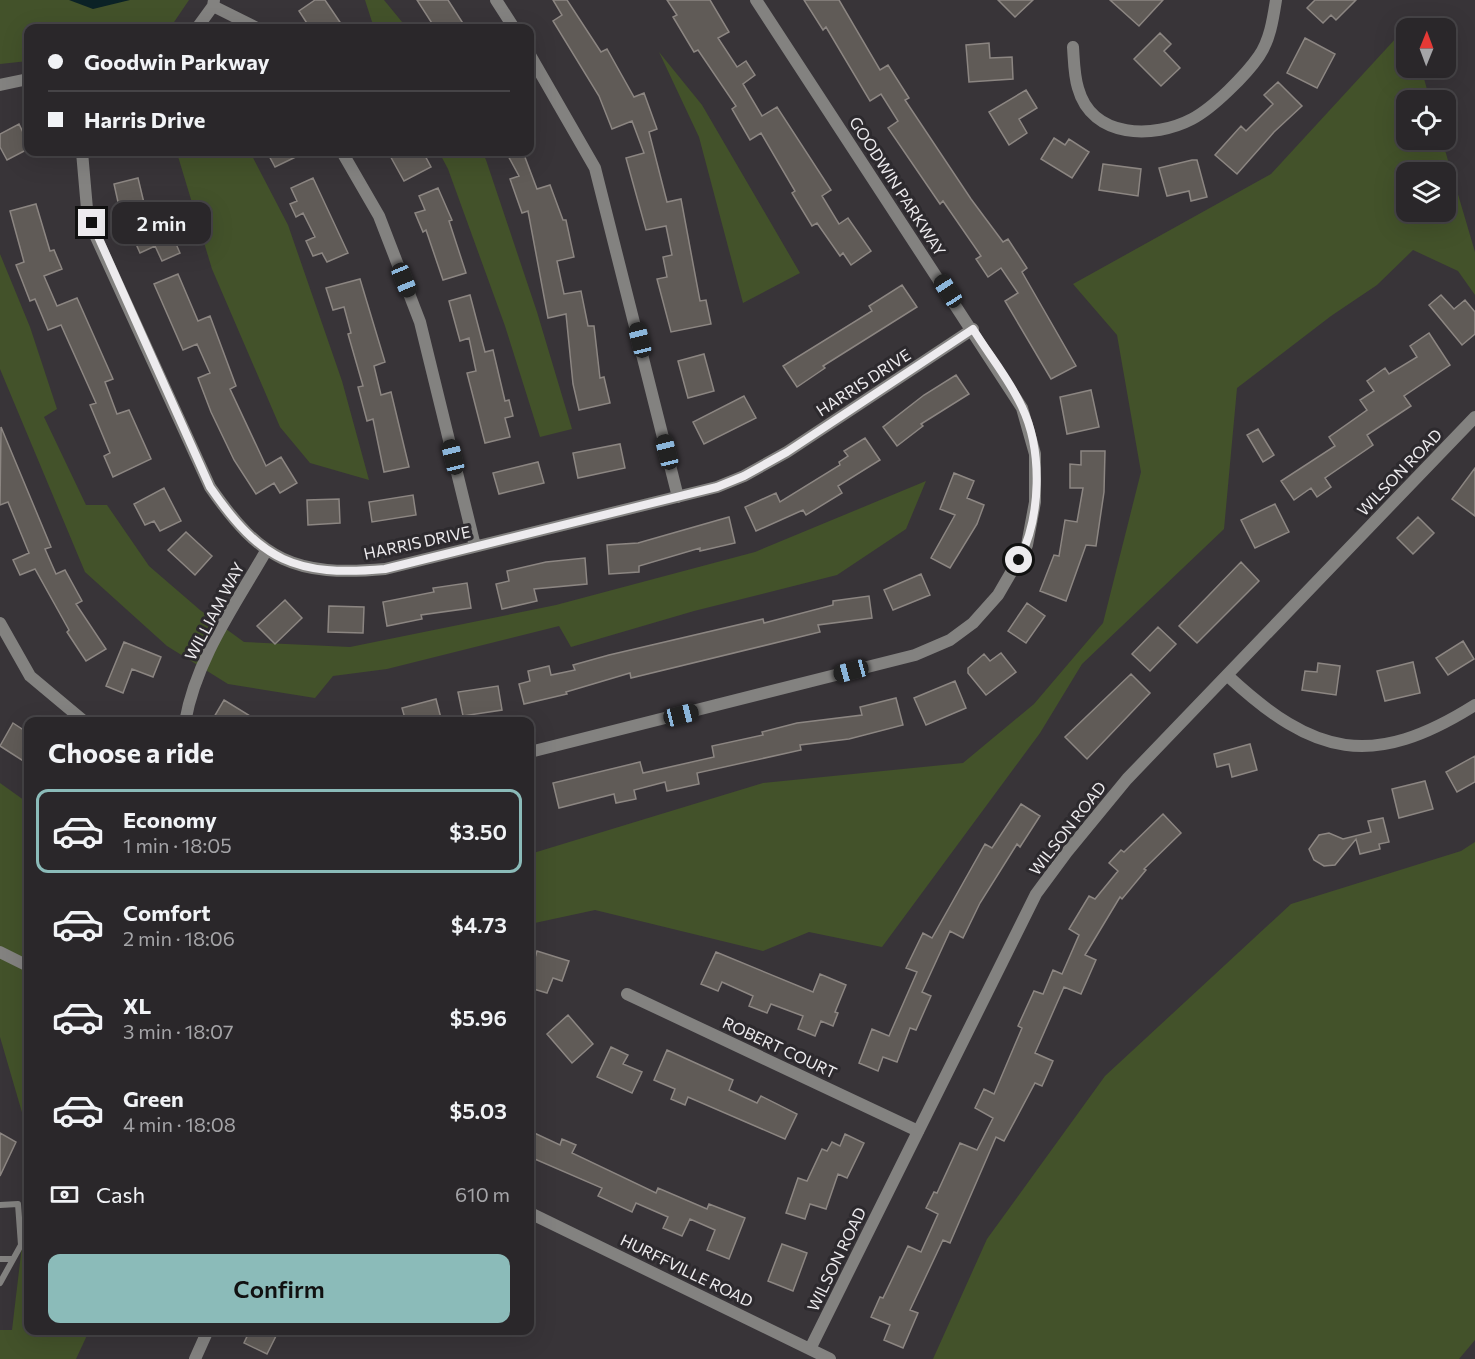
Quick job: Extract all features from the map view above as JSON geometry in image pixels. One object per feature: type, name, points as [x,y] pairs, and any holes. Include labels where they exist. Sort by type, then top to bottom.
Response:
[{"type":"street","points":[[496,0],[511,24]]},
{"type":"street","name":"GOODWIN PARKWAY","points":[[534,751],[915,655],[950,640],[973,623],[998,595],[1027,545],[1035,502],[1035,454],[1023,408],[756,0]]},
{"type":"street","points":[[1073,47],[1078,90],[1091,110],[1106,125],[1136,132],[1170,129],[1195,117],[1232,86],[1258,57],[1268,40],[1276,0]]},
{"type":"street","points":[[200,24],[213,3],[250,24]]},
{"type":"street","points":[[534,62],[595,168],[678,497]]},
{"type":"street","points":[[0,85],[24,80]]},
{"type":"street","name":"HARRIS DRIVE","points":[[82,156],[87,209],[96,237],[210,487],[235,523],[266,551],[308,568],[351,572],[385,569],[678,497],[735,480],[787,452],[973,329]]},
{"type":"street","points":[[344,156],[378,216],[420,322],[475,546]]},
{"type":"street","name":"WILSON ROAD","points":[[810,1349],[1036,894],[1066,852],[1127,779],[1475,417]]},
{"type":"street","name":"WILLIAM WAY","points":[[186,717],[188,704],[207,654],[266,551]]},
{"type":"street","points":[[0,623],[30,676],[79,717]]},
{"type":"street","points":[[1227,675],[1264,709],[1303,733],[1339,744],[1356,746],[1403,741],[1443,725],[1475,705]]},
{"type":"street","points":[[0,951],[24,964]]},
{"type":"street","name":"ROBERT COURT","points":[[627,994],[918,1131]]},
{"type":"street","name":"HURFFVILLE ROAD","points":[[534,1215],[830,1359]]},
{"type":"street","points":[[195,1359],[206,1335]]},
{"type":"lane","points":[[0,1205],[18,1204],[21,1245],[0,1283]]},
{"type":"lane","points":[[0,1259],[14,1259]]},
{"type":"green space","points":[[0,0],[189,0],[173,24],[24,24],[24,61],[0,64]]},
{"type":"green space","points":[[365,0],[384,0],[404,24],[373,24]]},
{"type":"green space","points":[[1396,38],[1396,78],[1424,78],[1427,90],[1396,90],[1396,150],[1445,150],[1448,162],[1396,162],[1396,222],[1456,222],[1456,188],[1475,252],[1475,295],[1458,271],[1413,250],[1377,285],[1331,316],[1237,388],[1224,529],[1082,664],[1040,733],[882,947],[809,932],[763,951],[595,910],[534,923],[534,853],[763,783],[963,763],[1034,704],[1103,623],[1141,472],[1117,335],[1073,284],[1271,174]]},
{"type":"green space","points":[[659,52],[702,105],[800,273],[743,303],[699,137]]},
{"type":"green space","points":[[178,156],[252,156],[288,225],[342,381],[369,480],[310,463],[280,427],[212,269]]},
{"type":"green space","points":[[441,156],[484,156],[486,160],[537,312],[572,429],[540,437],[505,326],[448,169]]},
{"type":"green space","points":[[0,254],[30,327],[57,409],[44,417],[86,505],[107,505],[149,566],[200,610],[244,642],[350,647],[556,605],[755,552],[926,481],[906,529],[837,575],[694,611],[571,647],[559,626],[387,669],[333,676],[315,698],[228,684],[167,646],[85,572],[0,369]]},
{"type":"green space","points":[[0,783],[24,800],[24,1119],[0,1037]]},
{"type":"green space","points":[[1475,842],[1475,1340],[1459,1359],[933,1359],[987,1239],[1105,1076],[1291,904],[1461,851]]},
{"type":"green space","points":[[24,1229],[24,1335],[87,1335],[76,1359],[0,1359],[0,1330],[12,1330]]},
{"type":"water","points":[[69,0],[130,0],[93,9]]},
{"type":"building","points":[[315,0],[325,0],[341,24],[307,24],[299,11]]},
{"type":"building","points":[[417,0],[448,0],[463,24],[432,24]]},
{"type":"building","points":[[553,0],[567,0],[601,52],[607,49],[634,97],[644,93],[657,129],[649,132],[667,202],[681,199],[700,301],[706,300],[711,324],[671,332],[657,279],[667,277],[663,257],[672,255],[666,226],[646,230],[626,158],[644,153],[632,121],[612,129],[599,96],[553,21],[562,15]]},
{"type":"building","points":[[667,0],[710,0],[729,32],[718,38],[737,67],[746,61],[755,75],[743,84],[762,116],[777,107],[831,190],[822,196],[839,224],[848,218],[871,251],[851,265],[843,253],[840,256],[817,223],[812,226],[792,193],[795,191],[761,133],[750,140],[732,109],[736,106],[698,50],[694,52],[673,17],[677,15]]},
{"type":"building","points":[[804,0],[839,0],[880,70],[888,65],[909,98],[905,100],[971,199],[1003,242],[1008,239],[1027,268],[1022,272],[1076,366],[1051,379],[1005,301],[1018,293],[1001,268],[988,277],[976,259],[981,256],[943,201],[940,204],[888,128],[898,121],[881,94],[870,101],[826,27],[823,30]]},
{"type":"building","points":[[998,0],[1033,0],[1015,17]]},
{"type":"building","points":[[1110,0],[1163,0],[1139,26]]},
{"type":"building","points":[[1315,0],[1356,0],[1336,20],[1331,15],[1323,23],[1307,8]]},
{"type":"building","points":[[1160,33],[1171,44],[1164,51],[1180,68],[1161,86],[1134,59]]},
{"type":"building","points":[[1305,38],[1335,54],[1317,88],[1287,73]]},
{"type":"building","points":[[989,43],[990,58],[1012,57],[1013,79],[969,82],[966,45]]},
{"type":"building","points":[[1278,82],[1302,106],[1274,132],[1237,174],[1215,155],[1241,126],[1246,131],[1273,104],[1264,95]]},
{"type":"building","points":[[1026,90],[1037,108],[1019,119],[1027,133],[1009,145],[989,112]]},
{"type":"building","points":[[19,124],[24,135],[24,151],[7,160],[0,147],[0,134]]},
{"type":"building","points":[[1054,138],[1065,145],[1069,139],[1089,152],[1072,178],[1041,159]]},
{"type":"building","points":[[269,156],[298,156],[275,167]]},
{"type":"building","points":[[390,156],[425,156],[431,167],[404,181]]},
{"type":"building","points":[[508,156],[525,156],[537,189],[550,185],[563,220],[566,220],[574,257],[557,261],[564,294],[581,291],[588,326],[594,326],[600,378],[604,377],[610,403],[579,410],[573,384],[566,314],[548,318],[528,211],[522,213],[510,179],[519,176]]},
{"type":"building","points":[[1197,160],[1207,197],[1191,201],[1189,191],[1167,196],[1159,168]]},
{"type":"building","points":[[1103,164],[1141,169],[1138,196],[1099,190]]},
{"type":"building","points":[[138,178],[150,228],[166,221],[180,253],[162,261],[155,246],[140,253],[125,219],[122,220],[114,184]]},
{"type":"building","points":[[313,178],[348,253],[327,262],[322,253],[313,256],[306,241],[315,237],[303,213],[296,217],[290,204],[297,201],[291,188]]},
{"type":"building","points":[[438,188],[452,220],[449,221],[466,273],[443,280],[426,230],[423,232],[415,213],[425,210],[419,196]]},
{"type":"building","points":[[36,204],[50,251],[54,250],[62,269],[44,276],[57,306],[77,298],[113,379],[105,382],[117,414],[129,410],[151,459],[113,477],[104,456],[110,453],[90,405],[96,403],[61,325],[48,330],[35,299],[30,301],[16,265],[24,262],[10,211]]},
{"type":"building","points":[[178,274],[198,321],[210,316],[236,386],[230,389],[266,466],[281,457],[297,483],[280,493],[274,483],[256,494],[234,460],[211,412],[198,378],[210,373],[197,344],[183,350],[154,284]]},
{"type":"building","points":[[360,279],[385,362],[374,366],[381,395],[391,392],[409,467],[384,472],[373,419],[367,421],[358,387],[363,386],[348,334],[351,333],[344,307],[333,310],[326,288]]},
{"type":"building","points":[[902,285],[917,307],[823,366],[825,368],[797,387],[783,366],[872,311],[869,306]]},
{"type":"building","points":[[470,295],[485,352],[493,350],[505,401],[509,400],[513,416],[505,418],[510,437],[485,443],[467,373],[476,371],[469,338],[460,341],[449,301]]},
{"type":"building","points":[[1441,295],[1454,309],[1465,300],[1475,312],[1475,334],[1462,345],[1429,305]]},
{"type":"building","points":[[1429,333],[1450,365],[1404,396],[1411,406],[1367,435],[1373,445],[1325,478],[1331,487],[1317,497],[1311,488],[1294,500],[1281,481],[1335,446],[1329,437],[1367,410],[1360,400],[1374,391],[1367,381],[1385,368],[1389,374],[1417,357],[1410,346]]},
{"type":"building","points":[[704,354],[714,391],[688,398],[678,361]]},
{"type":"building","points":[[956,375],[969,394],[921,424],[923,426],[897,446],[883,427],[924,395]]},
{"type":"building","points":[[1091,390],[1099,427],[1067,434],[1060,397]]},
{"type":"building","points":[[744,396],[756,418],[704,444],[693,422]]},
{"type":"building","points":[[1,427],[51,547],[45,549],[56,574],[65,570],[82,601],[76,604],[106,649],[86,661],[67,632],[69,630],[35,569],[20,575],[13,560],[29,553],[8,502],[0,505]]},
{"type":"building","points":[[1258,429],[1274,455],[1263,462],[1247,435]]},
{"type":"building","points":[[865,438],[880,460],[838,486],[842,493],[806,515],[803,510],[756,531],[745,507],[776,493],[780,502],[840,465],[839,462],[848,456],[844,451]]},
{"type":"building","points":[[620,444],[625,468],[578,478],[573,453]]},
{"type":"building","points":[[1081,451],[1105,451],[1104,492],[1096,546],[1086,545],[1066,601],[1040,591],[1054,555],[1059,556],[1065,520],[1077,522],[1083,488],[1070,488],[1070,464],[1081,465]]},
{"type":"building","points":[[538,462],[544,483],[499,494],[493,473]]},
{"type":"building","points":[[1475,468],[1475,516],[1452,499]]},
{"type":"building","points":[[954,473],[974,481],[967,498],[984,505],[977,524],[950,568],[931,558],[955,515],[940,509]]},
{"type":"building","points":[[164,488],[181,521],[160,531],[154,521],[145,525],[134,504]]},
{"type":"building","points":[[413,495],[416,515],[372,522],[369,502]]},
{"type":"building","points":[[339,499],[340,523],[308,525],[307,500]]},
{"type":"building","points":[[1275,504],[1289,532],[1255,548],[1241,520]]},
{"type":"building","points":[[729,517],[735,543],[700,551],[700,548],[639,566],[639,572],[609,574],[607,545],[638,543]]},
{"type":"building","points":[[1418,517],[1434,533],[1413,554],[1397,538]]},
{"type":"building","points":[[186,532],[212,556],[195,575],[168,550]]},
{"type":"building","points":[[585,558],[587,584],[534,589],[537,601],[502,609],[496,584],[509,581],[507,571],[546,562]]},
{"type":"building","points":[[1241,562],[1259,581],[1197,643],[1179,626]]},
{"type":"building","points":[[921,574],[930,595],[893,610],[884,590]]},
{"type":"building","points":[[467,583],[471,608],[421,615],[422,619],[387,626],[383,602],[434,592],[433,588]]},
{"type":"building","points":[[869,596],[872,618],[818,625],[820,632],[631,678],[630,673],[566,692],[567,694],[524,704],[519,684],[530,681],[528,671],[549,666],[551,675],[575,670],[573,665],[609,655],[763,619],[764,623],[833,605],[833,601]]},
{"type":"building","points":[[285,600],[302,618],[275,644],[257,626]]},
{"type":"building","points":[[1027,603],[1045,616],[1026,643],[1008,631]]},
{"type":"building","points":[[329,606],[364,607],[363,633],[328,632]]},
{"type":"building","points":[[1158,627],[1176,644],[1150,671],[1132,654]]},
{"type":"building","points":[[1463,641],[1474,659],[1448,675],[1436,658]]},
{"type":"building","points":[[124,642],[161,657],[153,677],[132,669],[123,693],[106,686]]},
{"type":"building","points":[[1001,653],[1016,672],[986,695],[968,673],[968,668],[984,654],[990,661]]},
{"type":"building","points":[[1413,662],[1420,693],[1385,701],[1377,671]]},
{"type":"building","points":[[1318,663],[1340,666],[1336,695],[1302,690],[1305,671],[1317,672]]},
{"type":"building","points":[[1131,674],[1150,693],[1087,759],[1065,737]]},
{"type":"building","points":[[955,681],[966,708],[926,725],[914,698]]},
{"type":"building","points":[[498,686],[502,710],[463,716],[458,692]]},
{"type":"building","points":[[896,698],[903,725],[849,739],[800,745],[801,750],[697,773],[699,784],[667,791],[665,782],[634,790],[636,799],[616,803],[614,794],[559,808],[553,783],[640,762],[643,773],[714,757],[712,746],[763,735],[762,732],[797,723],[862,715],[860,707]]},
{"type":"building","points":[[436,699],[441,717],[405,717],[402,708]]},
{"type":"building","points":[[224,700],[252,717],[214,717]]},
{"type":"building","points":[[13,723],[24,730],[24,761],[0,746]]},
{"type":"building","points":[[1250,744],[1257,770],[1232,777],[1229,764],[1217,767],[1214,754]]},
{"type":"building","points":[[1475,756],[1475,782],[1457,792],[1446,772]]},
{"type":"building","points":[[1425,781],[1433,809],[1399,818],[1392,789]]},
{"type":"building","points":[[1021,804],[1040,816],[1020,847],[1017,844],[980,903],[963,938],[950,931],[922,992],[931,996],[916,1030],[910,1028],[897,1062],[883,1057],[878,1071],[859,1063],[872,1029],[889,1036],[917,972],[906,968],[923,933],[932,938],[985,844],[992,848]]},
{"type":"building","points":[[1163,814],[1181,833],[1144,869],[1146,870],[1122,899],[1120,897],[1085,955],[1096,960],[1081,994],[1064,987],[1035,1053],[1053,1061],[1042,1086],[1035,1083],[1004,1141],[996,1137],[950,1243],[943,1240],[910,1310],[918,1313],[903,1348],[884,1340],[890,1325],[871,1317],[880,1297],[883,1298],[908,1246],[921,1252],[938,1214],[926,1208],[934,1192],[937,1193],[960,1143],[977,1150],[993,1118],[975,1108],[984,1089],[994,1094],[1022,1028],[1018,1026],[1034,991],[1043,994],[1053,970],[1062,974],[1079,935],[1069,929],[1089,896],[1095,899],[1118,871],[1109,863],[1121,850],[1124,852]]},
{"type":"building","points":[[1383,818],[1389,842],[1379,844],[1380,849],[1360,854],[1356,839],[1335,865],[1324,866],[1314,860],[1309,849],[1319,835],[1329,833],[1343,839],[1371,832],[1368,821]]},
{"type":"building","points":[[537,951],[569,961],[562,981],[553,978],[547,993],[534,989],[534,961]]},
{"type":"building","points":[[716,952],[813,992],[820,974],[846,985],[835,1012],[838,1013],[833,1026],[821,1021],[815,1036],[798,1029],[803,1016],[771,1004],[767,1013],[749,1006],[753,996],[722,982],[718,991],[701,984]]},
{"type":"building","points":[[568,1015],[593,1044],[572,1063],[547,1034]]},
{"type":"building","points":[[611,1047],[628,1055],[623,1064],[642,1072],[632,1093],[597,1077]]},
{"type":"building","points":[[667,1050],[733,1080],[729,1090],[757,1103],[761,1096],[797,1114],[785,1139],[688,1097],[685,1105],[671,1099],[675,1089],[654,1080]]},
{"type":"building","points":[[0,1133],[16,1142],[0,1176]]},
{"type":"building","points":[[534,1133],[560,1145],[562,1139],[576,1145],[572,1153],[656,1193],[658,1188],[707,1209],[709,1204],[745,1218],[729,1259],[707,1250],[715,1230],[690,1219],[682,1236],[663,1228],[668,1217],[636,1203],[632,1212],[598,1196],[602,1188],[534,1159]]},
{"type":"building","points":[[845,1134],[864,1143],[847,1178],[838,1174],[826,1209],[810,1204],[805,1219],[786,1213],[798,1178],[807,1181],[822,1149],[827,1151],[832,1142],[840,1146]]},
{"type":"building","points":[[782,1244],[807,1253],[793,1291],[768,1281]]},
{"type":"building","points":[[248,1335],[276,1335],[267,1354],[244,1343]]},
{"type":"route","points":[[92,223],[96,237],[210,487],[235,523],[266,551],[308,568],[351,572],[385,569],[717,487],[744,476],[787,452],[973,329],[1023,408],[1035,454],[1035,502],[1027,545],[1019,560]]}]
